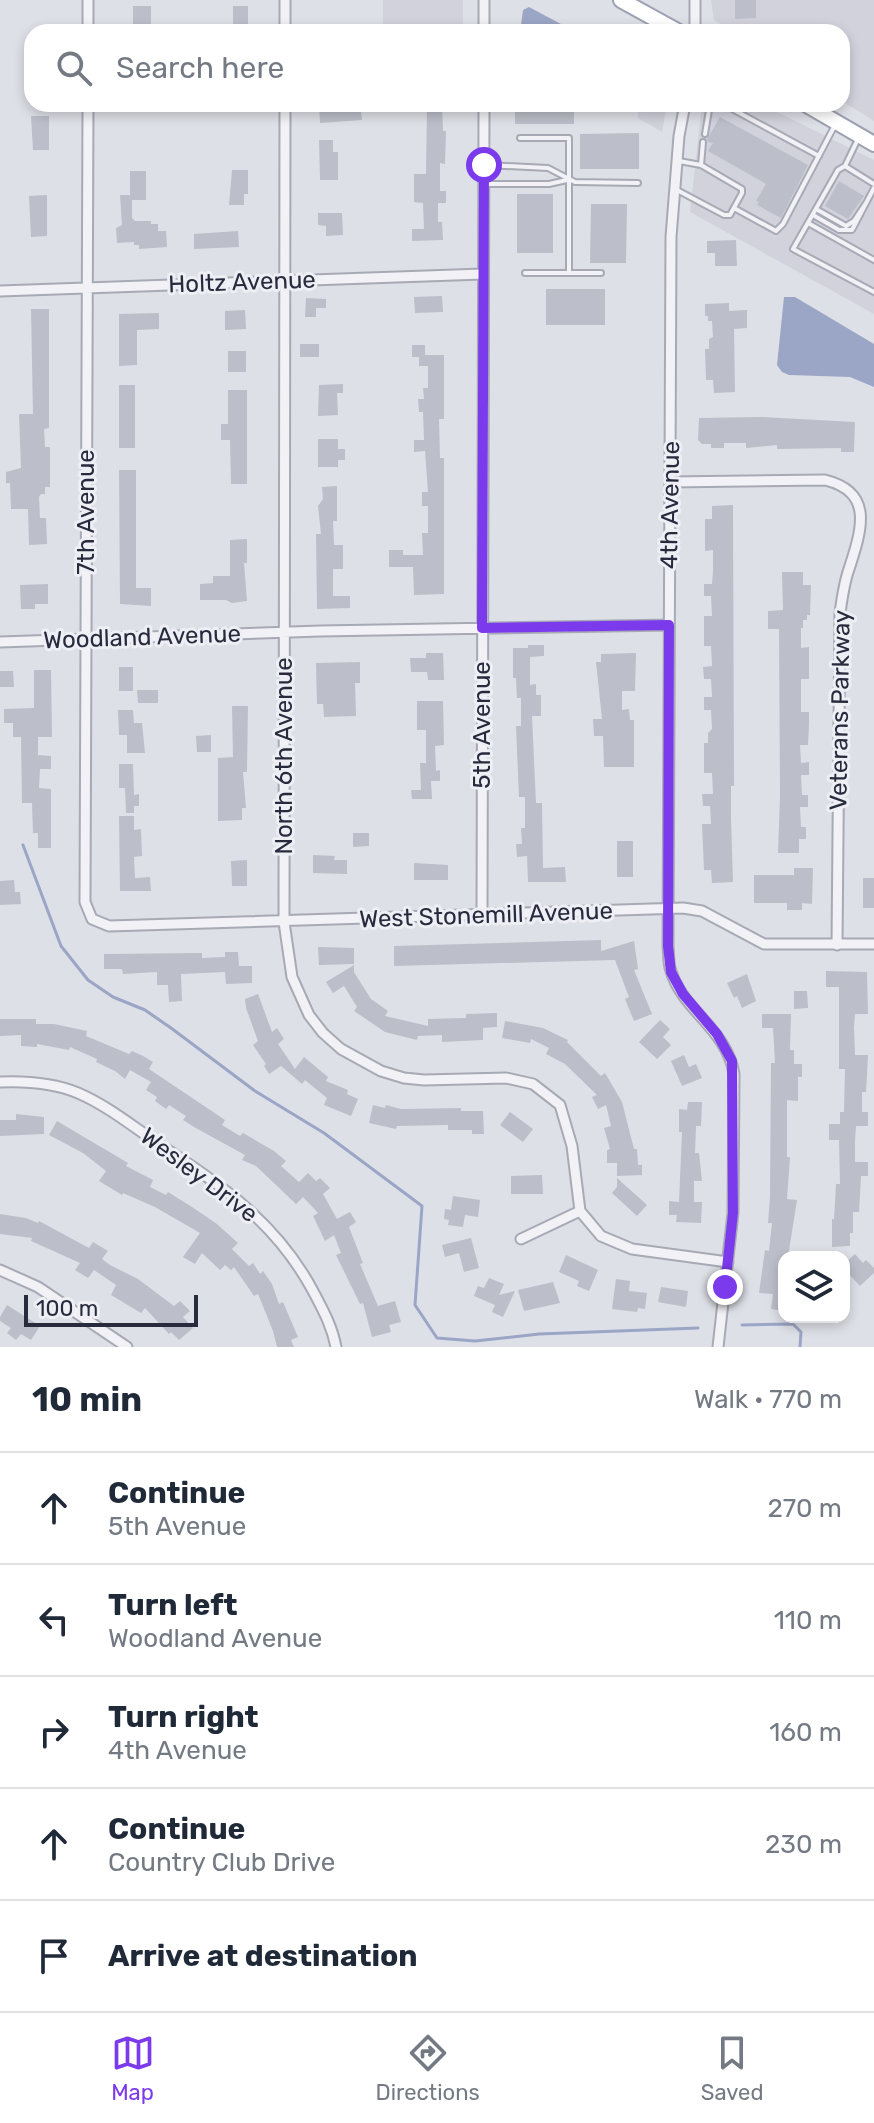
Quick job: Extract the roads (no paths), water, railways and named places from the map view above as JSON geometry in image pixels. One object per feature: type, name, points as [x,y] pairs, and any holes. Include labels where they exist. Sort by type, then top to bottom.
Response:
[{"type":"main road","points":[[630,2],[666,24]]},
{"type":"main road","points":[[819,112],[874,144]]},
{"type":"street","points":[[88,0],[88,24]]},
{"type":"street","points":[[285,0],[285,24]]},
{"type":"street","points":[[484,0],[484,24]]},
{"type":"street","points":[[695,0],[695,24]]},
{"type":"street","name":"7th Avenue","points":[[88,112],[85,902],[92,919]]},
{"type":"street","name":"North 6th Avenue","points":[[285,112],[284,922],[292,977],[309,1015],[323,1033],[341,1049],[381,1071],[404,1078],[506,1078],[533,1084],[560,1105],[572,1146],[580,1211]]},
{"type":"street","name":"5th Avenue","points":[[482,914],[484,112]]},
{"type":"street","name":"4th Avenue","points":[[684,112],[671,237],[669,907],[671,972],[683,994],[717,1034],[732,1061],[733,1213],[718,1347]]},
{"type":"street","name":"Holtz Avenue","points":[[0,291],[483,274]]},
{"type":"street","name":"Veterans Parkway","points":[[670,482],[825,480],[843,483],[864,505],[866,519],[861,541],[849,566],[840,613],[837,945]]},
{"type":"street","name":"Woodland Avenue","points":[[0,642],[669,625]]},
{"type":"street","name":"West Stonemill Avenue","points":[[92,919],[109,926],[669,907],[702,911],[764,944],[874,944]]},
{"type":"street","name":"Wesley Drive","points":[[0,1082],[38,1083],[76,1092],[101,1104],[229,1192],[278,1238],[298,1263],[333,1328],[336,1347]]},
{"type":"street","points":[[521,1239],[580,1211],[601,1236],[632,1249],[728,1262]]},
{"type":"street","points":[[0,1270],[38,1287],[127,1347]]},
{"type":"lane","points":[[705,134],[709,112]]},
{"type":"lane","points":[[738,112],[819,156]]},
{"type":"lane","points":[[734,208],[776,231],[783,224],[837,122]]},
{"type":"lane","points":[[860,136],[793,249],[874,292]]},
{"type":"lane","points":[[520,138],[569,138],[569,273]]},
{"type":"lane","points":[[701,165],[703,142]]},
{"type":"lane","points":[[674,189],[724,215],[730,215],[742,189],[701,165],[677,160]]},
{"type":"lane","points":[[484,165],[548,168],[575,182],[638,183]]},
{"type":"lane","points":[[813,215],[839,230],[852,230],[874,186],[845,166]]},
{"type":"lane","points":[[484,184],[549,184],[569,179]]},
{"type":"lane","points":[[816,209],[846,226],[851,224],[862,205],[868,201]]},
{"type":"lane","points":[[808,223],[874,260]]},
{"type":"lane","points":[[525,273],[601,273]]},
{"type":"water","points":[[529,7],[561,24],[521,24],[523,10]]},
{"type":"water","points":[[784,297],[795,297],[874,344],[874,387],[850,377],[789,375],[782,372],[777,365]]},
{"type":"waterway","points":[[23,845],[61,946],[88,980],[113,997],[145,1010],[255,1091],[324,1133],[422,1206],[415,1305],[437,1338],[475,1341],[539,1334],[698,1328]]},
{"type":"waterway","points":[[742,1325],[793,1324],[801,1332],[800,1347]]}]
